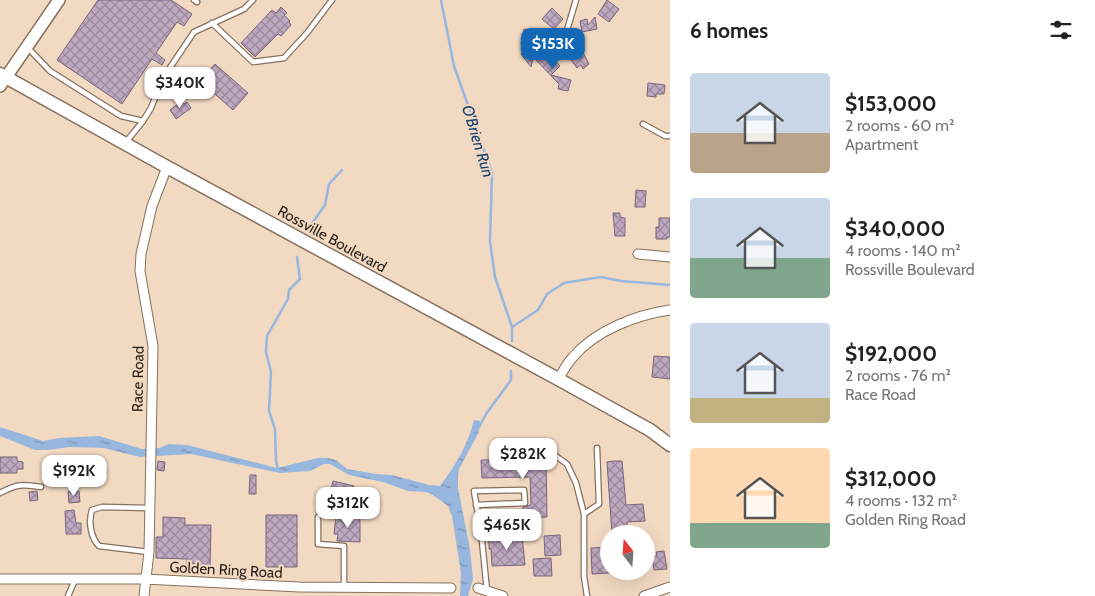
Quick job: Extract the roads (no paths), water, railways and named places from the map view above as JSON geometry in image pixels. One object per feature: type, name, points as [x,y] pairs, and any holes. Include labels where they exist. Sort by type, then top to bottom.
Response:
[{"type":"main road","name":"Rossville Boulevard","points":[[2,79],[650,430],[670,438]]},
{"type":"main road","name":"Rossville Boulevard","points":[[650,430],[670,445]]},
{"type":"street","points":[[2,79],[27,47],[58,0]]},
{"type":"street","name":"Race Road","points":[[144,596],[149,552],[153,346],[140,271],[141,254],[152,206],[167,167]]},
{"type":"street","points":[[638,254],[670,257]]},
{"type":"street","points":[[558,379],[573,357],[601,334],[634,319],[670,310]]},
{"type":"street","name":"Golden Ring Road","points":[[0,579],[146,579],[344,588],[451,588]]},
{"type":"street","points":[[644,596],[670,587]]},
{"type":"street","points":[[478,588],[503,596]]},
{"type":"lane","points":[[125,144],[143,122],[163,78],[194,32],[244,9],[253,0]]},
{"type":"lane","points":[[212,24],[253,62],[284,58],[307,34],[332,0]]},
{"type":"lane","points":[[561,50],[576,0]]},
{"type":"lane","points":[[27,47],[50,71],[121,116],[143,122]]},
{"type":"lane","points":[[643,124],[666,136],[670,136]]},
{"type":"lane","points":[[584,514],[599,504],[597,448]]},
{"type":"lane","points":[[553,454],[567,464],[576,483],[584,514],[584,576],[587,596]]},
{"type":"lane","points":[[0,493],[12,486],[24,484],[41,487]]},
{"type":"lane","points":[[476,505],[525,503],[524,490],[474,492],[476,505],[482,531],[487,591]]},
{"type":"lane","points":[[149,508],[102,507],[92,510],[90,516],[92,537],[99,546],[149,552]]},
{"type":"lane","points":[[318,517],[318,544],[344,546],[344,588]]},
{"type":"lane","points":[[68,596],[75,580]]},
{"type":"water","points":[[474,420],[480,421],[479,432],[459,469],[458,476],[458,488],[470,549],[473,579],[468,596],[460,596],[461,573],[452,516],[448,506],[426,492],[408,491],[383,482],[349,475],[330,464],[324,464],[310,471],[280,473],[191,454],[140,457],[104,448],[70,447],[35,450],[0,436],[0,427],[43,441],[59,438],[99,436],[142,449],[160,448],[168,444],[187,445],[277,468],[318,458],[328,458],[336,460],[347,469],[392,475],[440,486],[460,455]]},
{"type":"waterway","name":"O'Brien Run","points":[[441,0],[454,66],[492,173],[490,241],[495,277],[512,327],[512,341]]},
{"type":"waterway","points":[[308,229],[325,205],[329,184],[342,170]]},
{"type":"waterway","points":[[278,470],[275,429],[269,411],[271,372],[266,352],[267,336],[288,299],[289,290],[300,279],[297,257]]},
{"type":"waterway","points":[[512,327],[538,310],[547,294],[564,283],[601,277],[621,281],[670,285]]},
{"type":"waterway","name":"O'Brien Run","points":[[479,427],[486,414],[511,380],[511,371]]}]
